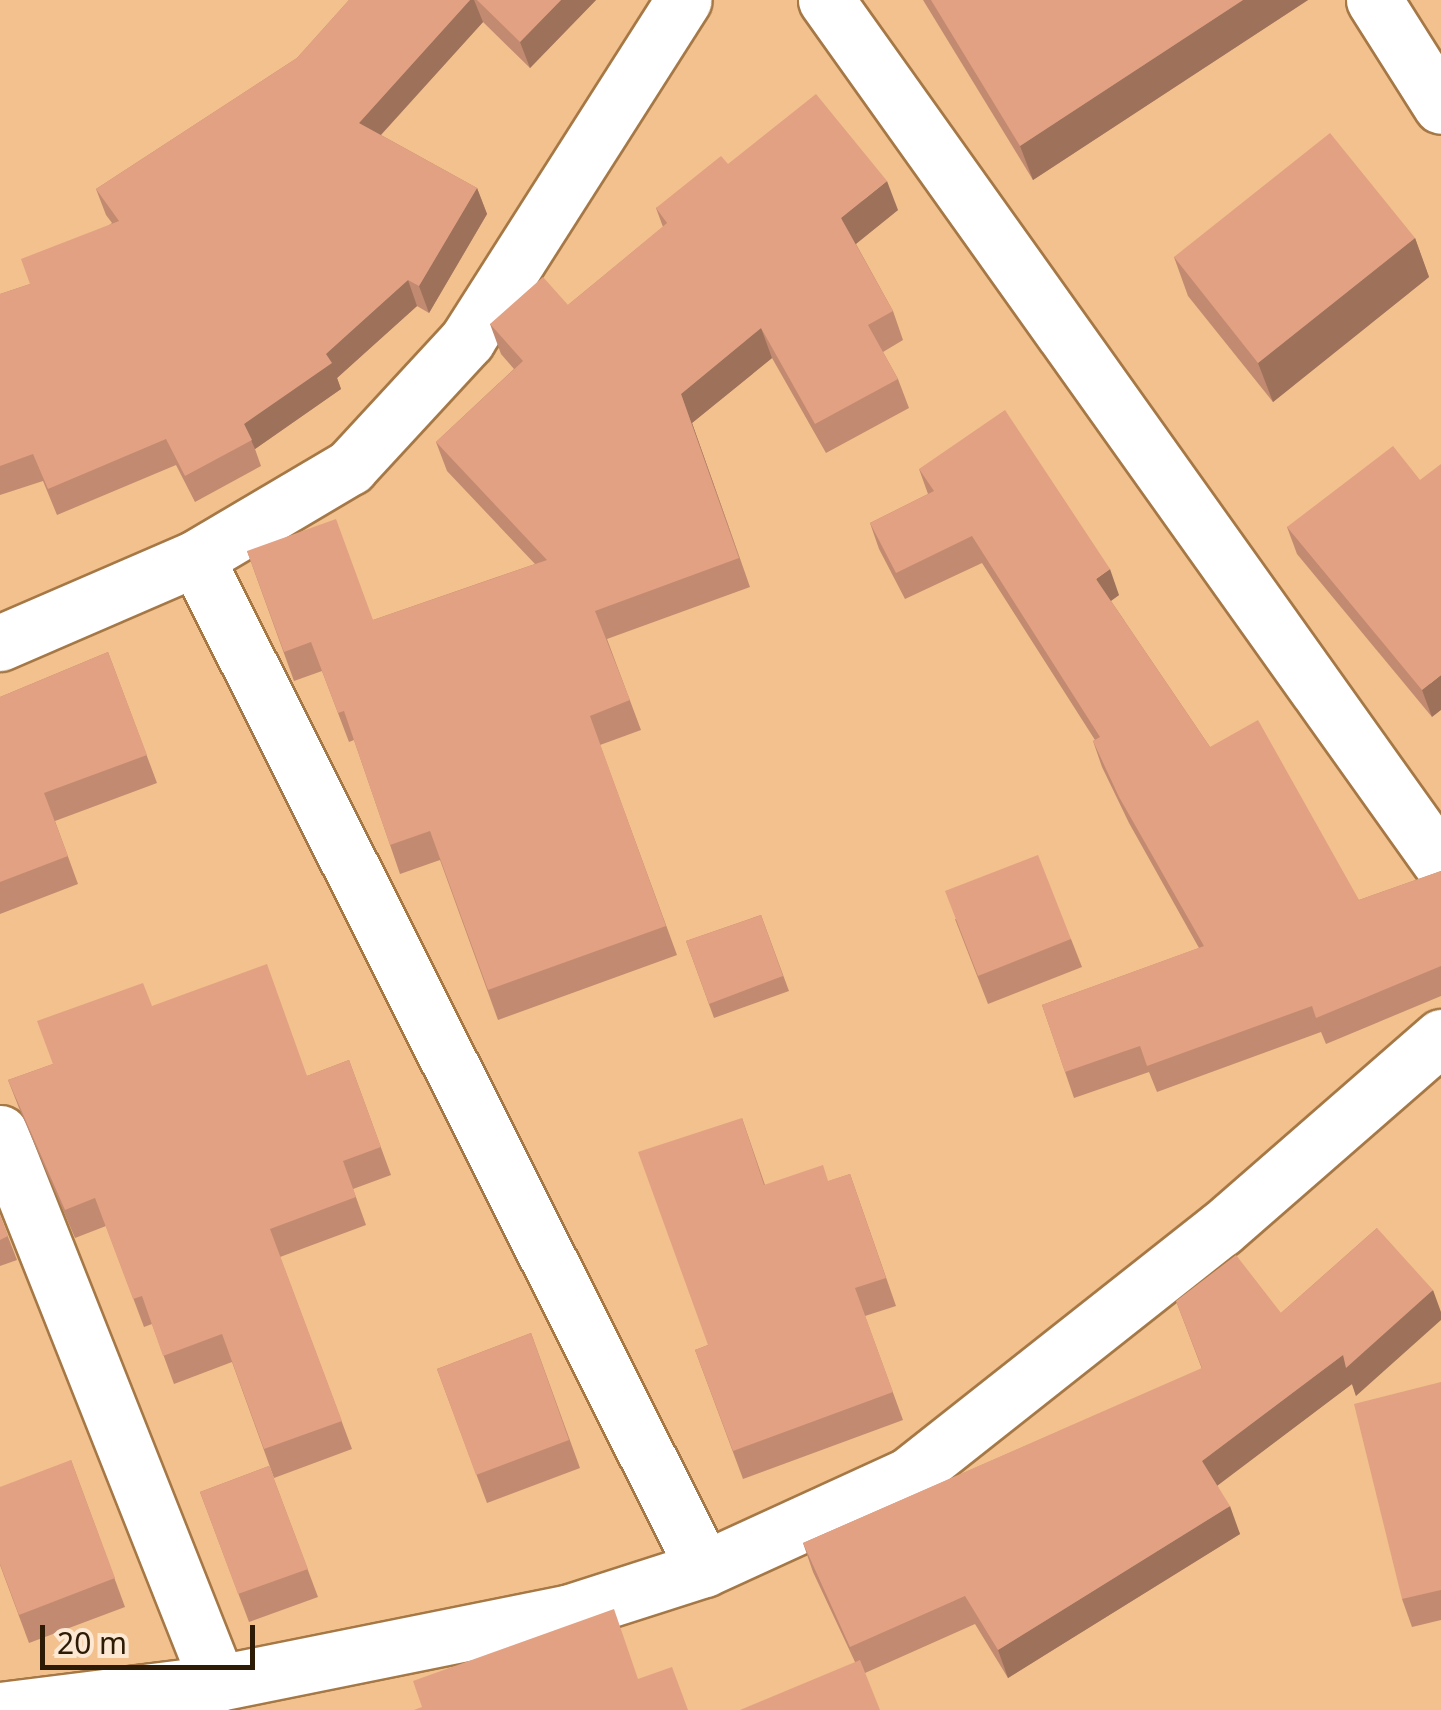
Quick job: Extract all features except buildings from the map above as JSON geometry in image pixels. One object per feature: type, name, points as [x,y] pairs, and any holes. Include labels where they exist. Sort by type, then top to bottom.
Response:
[{"type":"street","points":[[0,643],[196,558],[350,467],[468,340],[684,0]]},
{"type":"street","points":[[826,0],[1441,863]]},
{"type":"street","points":[[1374,0],[1441,106]]},
{"type":"street","points":[[196,558],[704,1570]]},
{"type":"street","points":[[0,1710],[218,1683],[570,1612],[704,1570],[909,1475],[1221,1229],[1441,1037]]},
{"type":"street","points":[[0,1133],[218,1683]]}]
